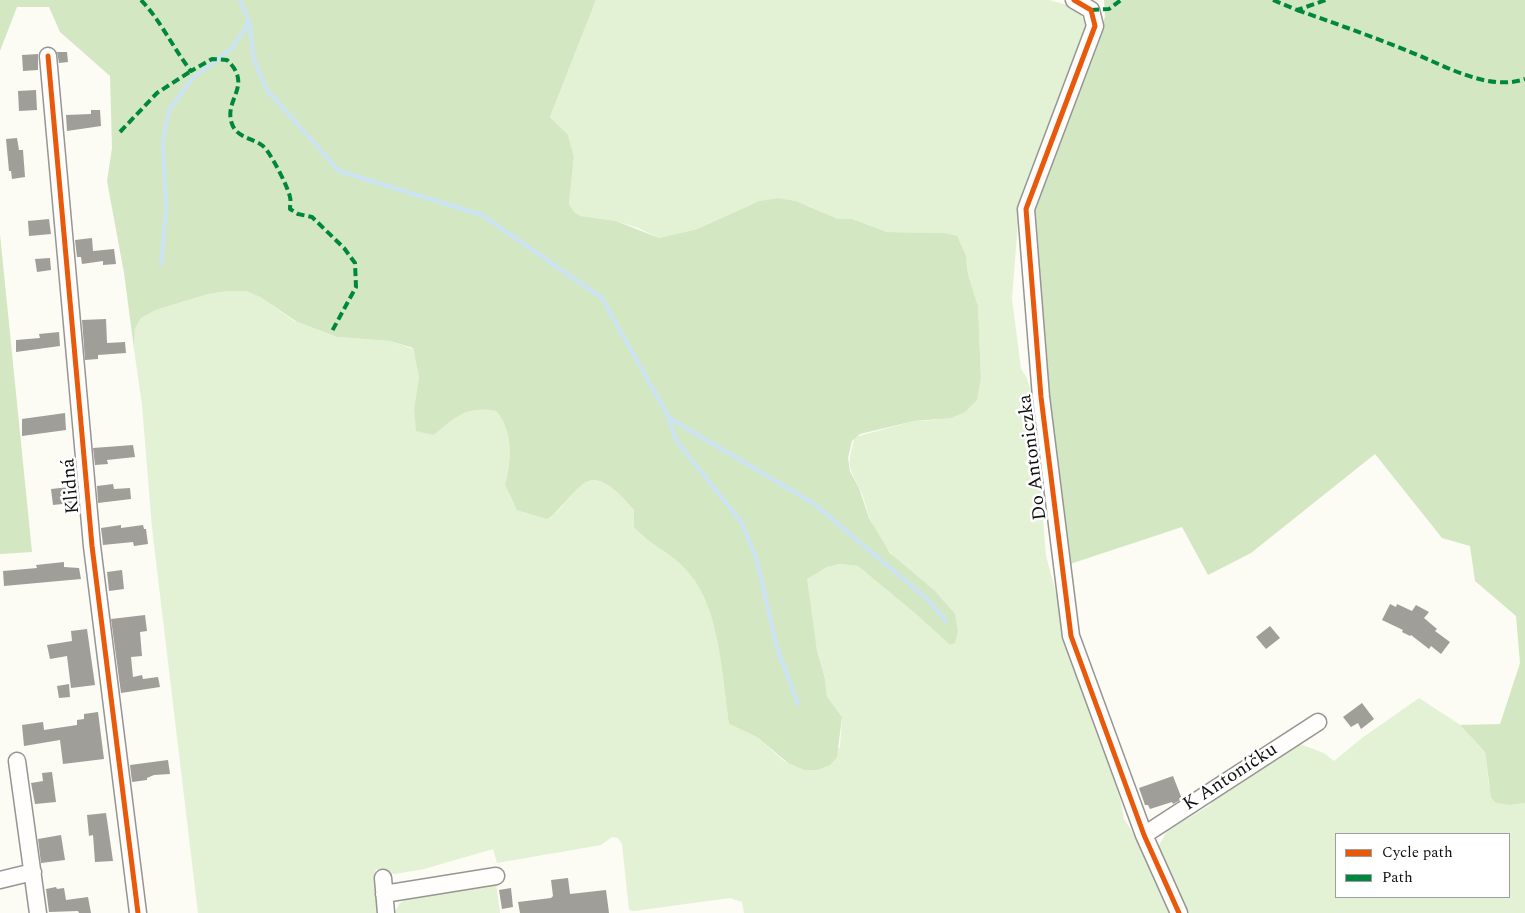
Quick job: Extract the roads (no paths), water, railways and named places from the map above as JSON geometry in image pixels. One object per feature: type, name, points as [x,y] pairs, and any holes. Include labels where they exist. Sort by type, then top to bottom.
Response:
[{"type":"street","name":"Do Antoniczka","points":[[1074,0],[1091,10],[1095,26],[1026,209],[1040,387],[1070,636],[1144,834],[1180,913]]},
{"type":"street","name":"Klidná","points":[[48,56],[92,546],[138,913]]},
{"type":"street","name":"K Antoníčku","points":[[1144,834],[1318,722]]},
{"type":"street","points":[[17,762],[38,913]]},
{"type":"street","points":[[0,880],[33,872]]},
{"type":"street","points":[[386,913],[384,886],[496,876]]},
{"type":"waterway","points":[[240,0],[249,22],[254,60],[267,90],[339,171],[482,215],[602,298],[669,418],[675,439],[742,523],[757,561],[777,648],[798,704]]},
{"type":"waterway","points":[[161,264],[166,210],[163,142],[169,110],[192,79],[232,48],[249,22]]},
{"type":"waterway","points":[[669,418],[813,503],[927,599],[946,621]]}]
